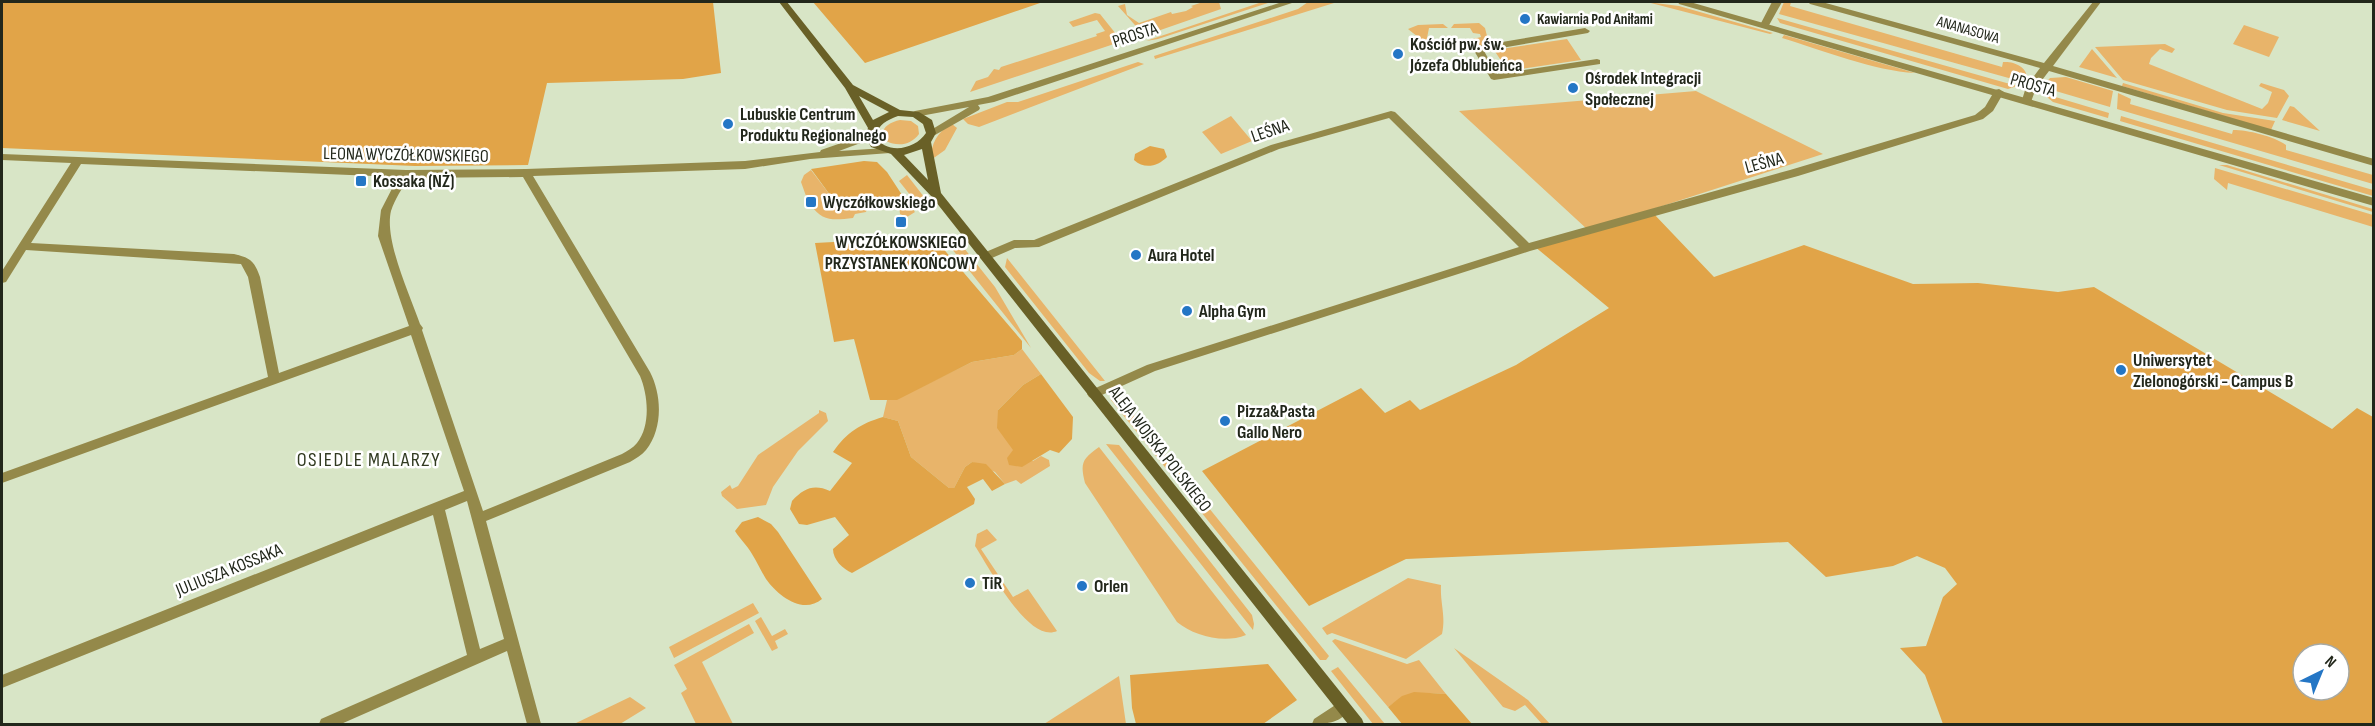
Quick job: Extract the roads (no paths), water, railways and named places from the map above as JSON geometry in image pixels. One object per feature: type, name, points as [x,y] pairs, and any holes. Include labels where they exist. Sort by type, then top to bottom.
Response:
[{"type":"main road","points":[[783,2],[849,87],[871,132],[874,145],[890,152],[912,150],[928,138],[928,122],[915,114],[898,113],[882,118],[871,132]]},
{"type":"main road","points":[[849,87],[898,113]]},
{"type":"main road","name":"ALEJA WOJSKA POLSKIEGO","points":[[928,138],[936,194]]},
{"type":"main road","name":"ALEJA WOJSKA POLSKIEGO","points":[[890,152],[936,194],[1357,724]]},
{"type":"street","name":"PROSTA","points":[[915,114],[990,100],[1290,2]]},
{"type":"street","name":"PROSTA","points":[[1682,2],[2373,202]]},
{"type":"street","points":[[1765,25],[1777,2]]},
{"type":"street","name":"ANANASOWA","points":[[1813,2],[2046,67]]},
{"type":"street","points":[[2027,100],[2031,87],[2097,2]]},
{"type":"street","points":[[1585,31],[1478,49],[1494,77],[1598,62]]},
{"type":"street","name":"PROSTA","points":[[2046,67],[2373,164]]},
{"type":"street","name":"LEŚNA","points":[[1093,394],[1151,368],[1527,248],[1794,173],[1979,117],[1989,109],[1999,92]]},
{"type":"street","name":"PROSTA","points":[[928,138],[990,100]]},
{"type":"street","name":"LEŚNA","points":[[985,257],[1014,244],[1035,244],[1275,147],[1391,114],[1527,248]]},
{"type":"street","name":"LEONA WYCZÓŁKOWSKIEGO","points":[[810,156],[871,132]]},
{"type":"street","name":"LEONA WYCZÓŁKOWSKIEGO","points":[[2,158],[406,174],[526,173],[745,165],[810,156],[890,152]]},
{"type":"street","points":[[2,279],[78,160]]},
{"type":"street","points":[[479,518],[626,458],[641,448],[648,434],[654,401],[652,387],[646,375],[526,173]]},
{"type":"street","points":[[406,174],[389,201],[383,218],[384,236],[417,328],[479,518],[534,724]]},
{"type":"street","points":[[22,246],[210,255],[244,261],[251,268],[254,277],[274,379]]},
{"type":"street","points":[[2,477],[417,328]]},
{"type":"street","name":"JULIUSZA KOSSAKA","points":[[2,682],[471,494]]},
{"type":"street","points":[[438,507],[475,658]]},
{"type":"street","points":[[326,724],[512,642]]},
{"type":"street","points":[[1318,724],[1343,707]]},
{"type":"place","name":"Kawiarnia Pod Aniłami","points":[[1525,19]]},
{"type":"place","name":"Kościół pw. św. Józefa Oblubieńca","points":[[1398,54]]},
{"type":"place","name":"Ośrodek Integracji Społecznej","points":[[1573,88]]},
{"type":"place","name":"Lubuskie Centrum Produktu Regionalnego","points":[[728,124]]},
{"type":"place","name":"Kossaka (NŻ)","points":[[361,181]]},
{"type":"place","name":"Wyczółkowskiego","points":[[811,202]]},
{"type":"place","name":"WYCZÓŁKOWSKIEGO PRZYSTANEK KOŃCOWY","points":[[901,222]]},
{"type":"place","name":"Aura Hotel","points":[[1136,255]]},
{"type":"place","name":"Alpha Gym","points":[[1187,311]]},
{"type":"place","name":"Uniwersytet Zielonogórski - Campus B","points":[[2121,370]]},
{"type":"place","name":"Pizza&Pasta Gallo Nero","points":[[1225,421]]},
{"type":"place","name":"TiR","points":[[970,583]]},
{"type":"place","name":"Orlen","points":[[1082,586]]},
{"type":"district","name":"OSIEDLE MALARZY","points":[[369,460]]}]
